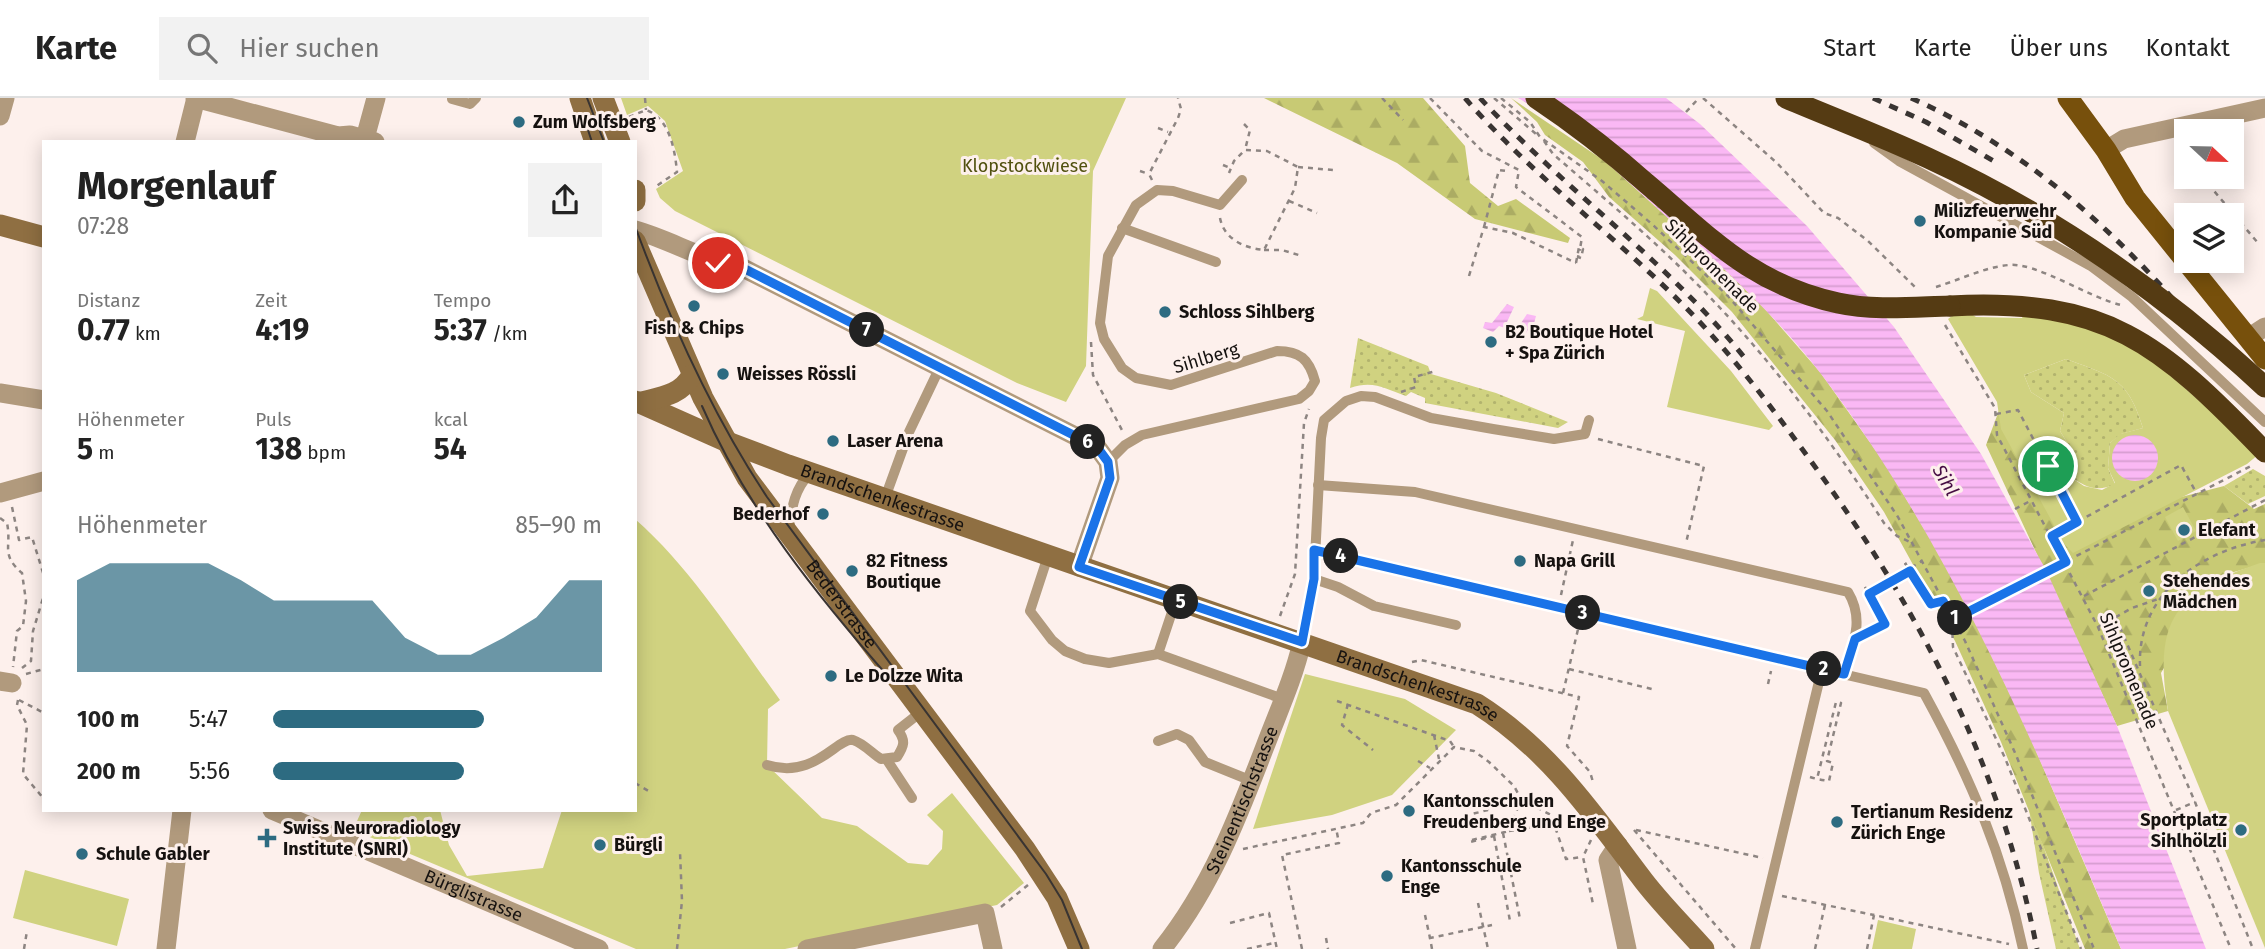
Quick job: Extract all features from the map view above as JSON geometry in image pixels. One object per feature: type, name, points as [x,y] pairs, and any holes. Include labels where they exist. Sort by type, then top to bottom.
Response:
[{"type":"highway","points":[[1536,98],[1620,160],[1704,236],[1766,277],[1838,303],[1881,308],[1996,303],[2040,306],[2079,314],[2120,330],[2171,364],[2259,458]]},
{"type":"highway","points":[[1786,98],[1929,158],[2040,217],[2101,255],[2225,349],[2265,387]]},
{"type":"main road","points":[[2068,98],[2106,150],[2135,198],[2256,333],[2265,359]]},
{"type":"street","points":[[0,116],[5,98]]},
{"type":"street","points":[[186,140],[196,98],[338,136],[350,135],[364,140]]},
{"type":"street","points":[[367,140],[376,98]]},
{"type":"street","points":[[580,98],[594,140]]},
{"type":"street","points":[[603,98],[619,140]]},
{"type":"street","points":[[2106,150],[2124,139],[2252,106]]},
{"type":"street","points":[[0,225],[42,236]]},
{"type":"street","points":[[637,231],[662,237],[718,263],[741,267],[1097,447],[1108,462],[1107,485],[1079,567]]},
{"type":"street","name":"Bederstrasse","points":[[637,246],[692,375],[725,441],[788,536],[1042,875],[1066,917],[1079,949]]},
{"type":"street","points":[[638,401],[674,394],[692,375]]},
{"type":"street","points":[[0,393],[42,400]]},
{"type":"street","name":"Brandschenkestrasse","points":[[638,401],[725,441],[810,473],[1463,698],[1487,710],[1539,750],[1622,838],[1641,878],[1704,949]]},
{"type":"street","points":[[5,497],[42,482]]},
{"type":"street","name":"Steinentischstrasse","points":[[1162,949],[1208,882],[1252,781],[1302,642]]},
{"type":"street","points":[[166,949],[182,812]]},
{"type":"street","name":"Bürglistrasse","points":[[277,812],[599,949]]},
{"type":"street","points":[[1622,838],[1608,860],[1628,949]]},
{"type":"street","points":[[807,949],[985,913],[993,949]]},
{"type":"lane","points":[[452,99],[470,104],[476,98]]},
{"type":"lane","points":[[1818,106],[1899,161],[2091,266],[2132,297],[2265,422]]},
{"type":"lane","points":[[1100,323],[1108,256],[1136,205],[1157,190],[1173,191],[1220,205],[1242,180]]},
{"type":"lane","points":[[1122,228],[1216,262]]},
{"type":"lane","name":"Sihlberg","points":[[1100,323],[1104,339],[1122,368],[1151,383],[1171,386],[1277,351],[1294,351],[1308,361],[1315,381],[1309,391],[1299,399],[1142,435],[1125,445],[1108,462]]},
{"type":"lane","points":[[885,499],[909,432],[941,367]]},
{"type":"lane","points":[[1302,642],[1314,579],[1324,420],[1346,401],[1361,396],[1388,402],[1431,418],[1554,439],[1585,434],[1589,420]]},
{"type":"lane","points":[[788,536],[792,501],[800,483],[810,473]]},
{"type":"lane","points":[[1318,485],[1415,492],[1848,592],[1858,611],[1855,639],[1844,674]]},
{"type":"lane","points":[[1314,550],[1924,693],[1980,802],[2003,866],[2023,948]]},
{"type":"lane","points":[[1048,556],[1030,611],[1052,640],[1065,651],[1085,659],[1109,663],[1158,654],[1283,699]]},
{"type":"lane","points":[[1314,579],[1338,587],[1374,606],[1456,625]]},
{"type":"lane","points":[[1158,654],[1176,600]]},
{"type":"lane","points":[[1755,949],[1822,669]]},
{"type":"lane","points":[[887,760],[897,757],[904,747],[904,738],[898,730],[921,712]]},
{"type":"lane","points":[[1158,741],[1177,734],[1189,740],[1205,762],[1252,781]]},
{"type":"lane","points":[[767,765],[789,769],[812,764],[845,741],[853,740],[887,760],[912,798]]},
{"type":"path","points":[[645,98],[646,110]]},
{"type":"path","points":[[1149,174],[1181,109],[1178,98]]},
{"type":"path","points":[[1382,98],[1403,120]]},
{"type":"path","points":[[1430,98],[1482,151],[1519,170],[1516,187],[1582,237],[1580,248],[1578,257],[1581,258],[1583,249],[1579,247],[1576,263],[1513,233],[1484,225]]},
{"type":"path","name":"Sihlpromenade","points":[[1501,98],[1530,122],[1553,154],[1647,236],[1719,308],[1816,423],[1884,523],[1897,536],[1912,542]]},
{"type":"path","points":[[1686,112],[1701,98],[1777,163],[1824,213]]},
{"type":"path","points":[[1495,99],[1540,136]]},
{"type":"path","points":[[623,120],[646,110]]},
{"type":"path","points":[[640,193],[677,172],[675,151],[663,122],[646,110]]},
{"type":"path","points":[[1242,180],[1227,172],[1245,150],[1250,130],[1244,124]]},
{"type":"path","points":[[1158,128],[1168,132]]},
{"type":"path","name":"Sihlpromenade","points":[[1540,136],[1602,181],[1728,296],[1828,411],[1898,517],[1954,618],[2016,755],[2094,949]]},
{"type":"path","points":[[1245,150],[1267,151],[1282,155],[1298,166],[1333,170]]},
{"type":"path","points":[[1469,276],[1499,170],[1506,171],[1499,170],[1502,162]]},
{"type":"path","points":[[1223,164],[1230,168]]},
{"type":"path","points":[[1264,250],[1296,188],[1298,166]]},
{"type":"path","points":[[1140,171],[1149,174],[1157,190]]},
{"type":"path","points":[[2212,189],[2258,243]]},
{"type":"path","points":[[1289,201],[1317,213]]},
{"type":"path","points":[[1220,205],[1220,221],[1223,232],[1229,238],[1264,250],[1282,250],[1301,256]]},
{"type":"path","points":[[1935,287],[2010,265],[2033,269],[2102,301],[2123,306],[2132,297]]},
{"type":"path","points":[[1100,323],[1091,327],[1090,366],[1123,433]]},
{"type":"path","points":[[1388,402],[1392,395],[1416,387],[1414,377],[1436,371]]},
{"type":"path","name":"Sihlpromenade","points":[[1995,408],[1997,435],[2084,596],[2231,949]]},
{"type":"path","points":[[1995,414],[2018,410],[2077,522]]},
{"type":"path","points":[[1279,619],[1295,574],[1304,422]]},
{"type":"path","points":[[1585,434],[1704,466],[1683,555]]},
{"type":"path","points":[[1954,618],[2197,494],[2259,458]]},
{"type":"path","points":[[2052,536],[2181,465],[2197,494]]},
{"type":"path","points":[[5,497],[19,540],[32,537],[42,570]]},
{"type":"path","points":[[2015,509],[2032,500]]},
{"type":"path","points":[[2084,596],[2265,500]]},
{"type":"path","points":[[0,518],[7,523],[9,532],[6,553],[12,565],[22,573],[26,601],[23,626],[17,631],[12,685],[17,705],[27,724],[23,774],[42,797]]},
{"type":"path","points":[[1559,607],[1576,530]]},
{"type":"path","points":[[2140,669],[2141,632],[2158,599],[2199,563],[2227,550],[2265,540]]},
{"type":"path","points":[[0,554],[6,553]]},
{"type":"path","points":[[1922,561],[1909,569],[1905,563],[1931,604],[1943,601]]},
{"type":"path","points":[[1869,594],[1910,571]]},
{"type":"path","points":[[1855,639],[1885,624],[1865,587]]},
{"type":"path","points":[[2098,627],[2132,608],[2158,599]]},
{"type":"path","points":[[12,685],[21,668],[31,661],[33,632],[42,602]]},
{"type":"path","points":[[1563,693],[1581,612]]},
{"type":"path","name":"Sihlpromenade","points":[[1954,618],[1953,647],[2005,758],[2081,949]]},
{"type":"path","points":[[2116,618],[2140,669],[2253,949]]},
{"type":"path","points":[[1412,662],[1421,660],[1578,697],[1567,746],[1590,772],[1594,789]]},
{"type":"path","points":[[1569,669],[1656,690]]},
{"type":"path","points":[[12,685],[42,711]]},
{"type":"path","points":[[1337,701],[1450,741],[1454,747],[1474,751],[1514,786],[1521,800],[1551,816],[1556,823],[1566,859],[1583,857]]},
{"type":"path","points":[[1836,702],[1841,703],[1827,761],[1833,763],[1829,782],[1818,779],[1836,702]]},
{"type":"path","points":[[1348,704],[1342,724],[1373,750]]},
{"type":"path","points":[[1434,735],[1440,760]]},
{"type":"path","points":[[1232,852],[1363,823],[1371,813],[1396,805],[1430,768],[1454,747]]},
{"type":"path","points":[[1418,761],[1430,768]]},
{"type":"path","points":[[637,784],[652,793]]},
{"type":"path","points":[[1509,831],[1521,800]]},
{"type":"path","points":[[2174,810],[2195,802]]},
{"type":"path","points":[[1464,816],[1488,810],[1510,921]]},
{"type":"path","points":[[1494,836],[1471,841],[1556,823]]},
{"type":"path","points":[[1302,949],[1282,855],[1339,843],[1336,828]]},
{"type":"path","points":[[1634,830],[1736,949]]},
{"type":"path","points":[[1622,838],[1634,830],[1647,830],[1776,861]]},
{"type":"path","points":[[1503,833],[1520,919]]},
{"type":"path","points":[[1593,837],[1583,857],[1593,904]]},
{"type":"path","points":[[677,949],[682,901],[680,852]]},
{"type":"path","points":[[985,913],[998,910],[1028,885]]},
{"type":"path","points":[[1795,899],[2023,948]]},
{"type":"path","points":[[1478,903],[1488,949]]},
{"type":"path","points":[[1815,949],[1825,905]]},
{"type":"path","points":[[1230,923],[1269,913],[1277,949]]},
{"type":"path","points":[[1425,915],[1432,949]]},
{"type":"path","points":[[1867,949],[1874,915]]},
{"type":"path","points":[[1430,938],[1492,925]]},
{"type":"path","points":[[24,949],[27,931]]},
{"type":"path","points":[[1326,938],[1328,949]]},
{"type":"path","points":[[1989,949],[1991,940]]},
{"type":"path","points":[[1247,949],[1276,943]]},
{"type":"green space","name":"Klopstockwiese","points":[[621,98],[1126,98],[1093,171],[1086,366],[1066,402],[1017,383],[675,211],[660,198],[656,189],[683,171],[665,121],[648,106],[627,115]]},
{"type":"green space","points":[[1264,98],[1423,98],[1465,146],[1470,183],[1498,206],[1516,199],[1570,238],[1568,243],[1475,219],[1397,163]]},
{"type":"green space","points":[[1511,98],[1606,162],[1751,293],[1820,372],[1884,462],[1954,578],[2025,725],[2121,949],[2085,949],[2001,742],[1955,641],[1884,512],[1835,440],[1732,312],[1675,255],[1609,197],[1583,162],[1545,135],[1537,122]]},
{"type":"green space","points":[[1650,288],[1657,291],[1731,371],[1773,426],[1769,430],[1667,407],[1685,331],[1637,319],[1643,316]]},
{"type":"green space","points":[[1968,312],[1976,317],[2022,318],[2024,312],[2050,314],[2141,349],[2259,454],[2247,464],[2073,553],[2065,545],[2001,429],[1997,402],[1948,319],[1956,313]],"holes":[[[2066,359],[2116,381],[2131,399],[2143,428],[2120,434],[2110,443],[2108,468],[2115,483],[2102,490],[2084,486],[2069,476],[2067,467],[2071,449],[2060,431],[2064,413],[2031,392],[2024,375]]]},
{"type":"green space","points":[[2034,318],[2096,331],[2138,397],[2113,371],[2067,353],[2019,376],[2077,511],[2138,508],[2224,486],[2254,509],[2265,504],[2265,563],[2217,577],[2161,673],[2168,711],[2117,726],[1986,445]]},
{"type":"green space","points":[[1358,338],[1428,366],[1431,374],[1496,393],[1568,422],[1558,428],[1425,403],[1425,398],[1411,392],[1406,396],[1373,385],[1350,388]]},
{"type":"green space","points":[[2066,359],[2116,381],[2131,399],[2143,428],[2121,434],[2110,443],[2108,468],[2115,484],[2109,487],[2092,488],[2069,476],[2067,467],[2071,449],[2060,431],[2064,413],[2031,392],[2024,375]]},
{"type":"green space","points":[[2253,469],[2265,476],[2265,496],[2248,504],[2224,486]]},
{"type":"green space","points":[[2183,507],[2196,531],[2178,541],[2165,517]]},
{"type":"green space","points":[[637,521],[695,583],[780,700],[768,709],[767,765],[822,818],[857,826],[908,863],[928,865],[942,849],[943,831],[927,815],[952,793],[1024,883],[997,905],[785,949],[636,949],[353,830],[361,812],[441,812],[449,845],[467,876],[543,868],[561,812],[637,812]]},
{"type":"green space","name":"Sportplatz Sihlhölzli","points":[[2265,563],[2265,948],[2168,711],[2164,680],[2164,654],[2168,632],[2176,614],[2208,586]]},
{"type":"green space","points":[[1305,674],[1405,699],[1456,730],[1392,795],[1332,815],[1253,829]]},
{"type":"green space","points":[[2028,803],[2080,949],[2056,949],[2039,873]]},
{"type":"green space","points":[[25,870],[129,899],[117,946],[13,918]]},
{"type":"green space","points":[[1878,920],[1916,929],[1912,949],[1872,949]]},
{"type":"water","name":"Sihl","points":[[1518,98],[1666,98],[1700,124],[1807,226],[1894,327],[1981,454],[2046,570],[2117,726],[2206,949],[2121,949],[2057,799],[1989,652],[1912,509],[1869,440],[1804,352],[1748,292],[1596,154],[1558,124]]},
{"type":"water","points":[[1507,304],[1514,307],[1507,322],[1519,326],[1527,314],[1536,316],[1532,331],[1528,330],[1524,336],[1504,334],[1505,328],[1499,326],[1493,332],[1483,328],[1485,322],[1492,323]]},
{"type":"water","points":[[2135,435],[2151,442],[2158,458],[2151,474],[2135,481],[2119,474],[2112,458],[2119,442]]},
{"type":"tram line","points":[[587,98],[603,140]]},
{"type":"tram line","points":[[583,115],[591,140]]},
{"type":"tram line","points":[[637,231],[693,366],[747,465],[767,497],[1046,874],[1062,900],[1082,949]]},
{"type":"tram line","points":[[702,406],[740,480],[786,551],[892,681]]},
{"type":"railway","points":[[1465,98],[1520,155],[1666,288],[1710,333],[1771,407],[1852,520],[1922,635],[1979,755],[2022,882],[2037,949]]},
{"type":"railway","points":[[1480,98],[1546,163],[1682,288],[1744,357]]},
{"type":"railway","points":[[1873,98],[1926,122],[1999,164]]},
{"type":"railway","points":[[1911,98],[1958,121],[2043,176],[2081,208],[2153,277],[2221,355]]},
{"type":"place","name":"Zum Wolfsberg","points":[[519,122]]},
{"type":"place","name":"Milizfeuerwehr Kompanie Süd","points":[[1920,221]]},
{"type":"place","name":"Fish & Chips","points":[[694,306]]},
{"type":"place","name":"Schloss Sihlberg","points":[[1165,312]]},
{"type":"place","name":"B2 Boutique Hotel + Spa Zürich","points":[[1491,342]]},
{"type":"place","name":"Weisses Rössli","points":[[723,374]]},
{"type":"place","name":"Laser Arena","points":[[833,441]]},
{"type":"place","name":"Bederhof","points":[[823,514]]},
{"type":"place","name":"Elefant","points":[[2184,530]]},
{"type":"place","name":"Napa Grill","points":[[1520,561]]},
{"type":"place","name":"82 Fitness Boutique","points":[[852,571]]},
{"type":"place","name":"Stehendes Mädchen","points":[[2149,591]]},
{"type":"place","name":"Le Dolzze Wita","points":[[831,676]]},
{"type":"place","name":"Kantonsschulen Freudenberg und Enge","points":[[1409,811]]},
{"type":"place","name":"Tertianum Residenz Zürich Enge","points":[[1837,822]]},
{"type":"place","name":"Sportplatz Sihlhölzli","points":[[2241,830]]},
{"type":"place","name":"Swiss Neuroradiology Institute (SNRI)","points":[[267,838]]},
{"type":"place","name":"Bürgli","points":[[600,845]]},
{"type":"place","name":"Schule Gabler","points":[[82,854]]},
{"type":"place","name":"Kantonsschule Enge","points":[[1387,876]]},
{"type":"route","points":[[718,263],[741,267],[1102,451],[1108,462],[1110,478],[1079,567],[1302,642],[1314,579],[1314,550],[1844,674],[1855,639],[1885,624],[1869,594],[1910,571],[1931,604],[1943,601],[1952,620],[2066,562],[2052,536],[2077,522],[2048,466]]}]
